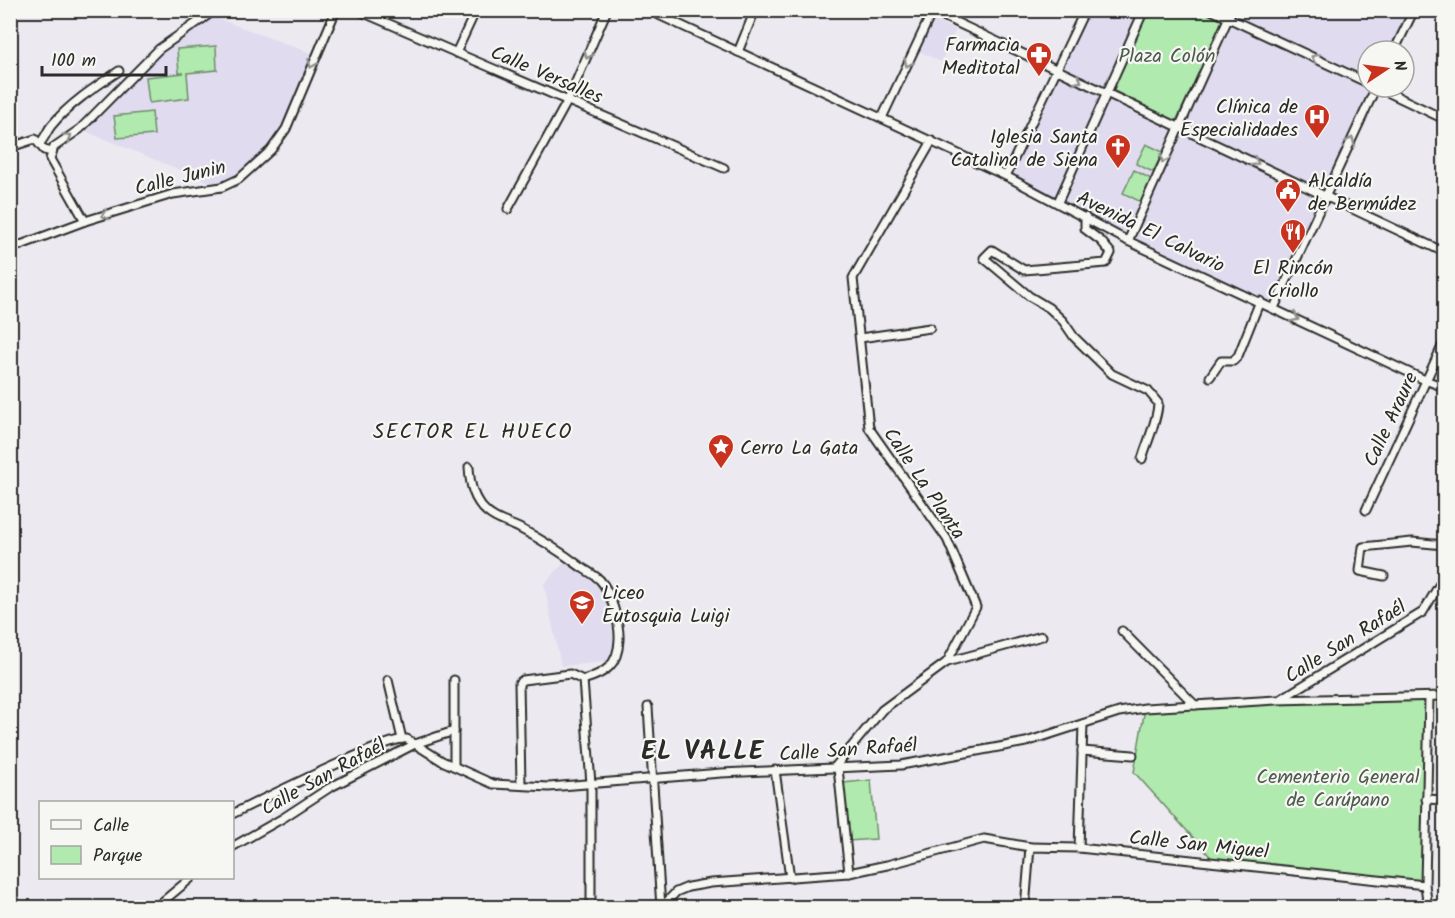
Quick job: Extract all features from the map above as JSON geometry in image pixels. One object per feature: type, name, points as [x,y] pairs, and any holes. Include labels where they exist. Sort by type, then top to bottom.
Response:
[{"type":"street","points":[[85,221],[50,159],[54,147],[87,122],[159,49],[208,15],[211,10]]},
{"type":"street","name":"Calle Junin","points":[[10,249],[85,221],[172,194],[222,187],[239,179],[271,150],[286,129],[336,10]]},
{"type":"street","name":"Calle Versalles","points":[[357,10],[724,168]]},
{"type":"street","points":[[456,53],[476,10]]},
{"type":"street","points":[[508,209],[568,100],[607,10]]},
{"type":"street","name":"Avenida El Calvario","points":[[648,10],[1006,176],[1128,241],[1444,387]]},
{"type":"street","points":[[738,52],[755,10]]},
{"type":"street","points":[[1006,176],[1085,10]]},
{"type":"street","points":[[1058,202],[1144,10]]},
{"type":"street","points":[[1211,10],[1356,77]]},
{"type":"street","points":[[1128,241],[1233,10]]},
{"type":"street","points":[[1400,39],[1414,10]]},
{"type":"street","points":[[882,118],[932,11],[1444,252]]},
{"type":"street","points":[[40,143],[50,127],[74,104],[90,90],[119,71]]},
{"type":"street","points":[[1274,308],[1371,99]]},
{"type":"street","points":[[1403,99],[1444,118]]},
{"type":"street","points":[[17,145],[36,139],[44,150],[52,152]]},
{"type":"street","name":"Calle La Planta","points":[[836,768],[882,710],[947,662],[976,607],[947,539],[869,428],[853,278],[932,141]]},
{"type":"street","points":[[1085,217],[1085,229],[1111,253],[1106,263],[1024,270],[992,250],[984,258],[1029,296],[1049,308],[1063,321],[1074,337],[1112,374],[1148,391],[1158,403],[1158,413],[1142,459]]},
{"type":"street","points":[[1210,377],[1221,361],[1233,361],[1238,356],[1260,302]]},
{"type":"street","points":[[860,338],[930,328]]},
{"type":"street","name":"Calle Araure","points":[[1366,510],[1444,342]]},
{"type":"street","points":[[469,467],[470,483],[476,499],[485,511],[500,522],[510,523],[568,557],[599,580],[608,593],[620,634],[619,650],[611,668],[596,676],[583,680],[570,674],[523,680],[519,683],[521,785]]},
{"type":"street","points":[[1384,576],[1360,572],[1363,547],[1412,542],[1444,545]]},
{"type":"street","name":"Calle San Rafaél","points":[[1280,700],[1423,612],[1444,577]]},
{"type":"street","points":[[1122,631],[1195,705]]},
{"type":"street","points":[[947,662],[1042,636]]},
{"type":"street","points":[[388,680],[402,739]]},
{"type":"street","points":[[454,680],[454,766]]},
{"type":"street","points":[[583,680],[591,784],[592,906]]},
{"type":"street","name":"Calle San Rafaél","points":[[234,846],[329,788],[415,744],[454,766],[493,783],[549,787],[652,778],[901,765],[1026,742],[1119,712],[1280,700],[1444,696]]},
{"type":"street","points":[[1428,908],[1425,885],[1429,697]]},
{"type":"street","points":[[648,707],[661,908]]},
{"type":"street","points":[[1079,848],[1083,724]]},
{"type":"street","points":[[234,813],[344,761],[395,740],[408,739],[415,744],[454,731]]},
{"type":"street","points":[[1082,751],[1133,756]]},
{"type":"street","points":[[836,768],[849,873]]},
{"type":"street","points":[[775,771],[790,878]]},
{"type":"street","points":[[1426,799],[1444,800]]},
{"type":"street","name":"Calle San Miguel","points":[[661,908],[676,892],[688,887],[849,873],[984,839],[1030,847],[1079,848],[1425,885]]},
{"type":"street","points":[[1025,908],[1030,847]]},
{"type":"street","points":[[155,908],[190,879]]},
{"type":"shaded area","points":[[1085,11],[1413,11],[1400,39],[1356,39],[1356,99],[1370,99],[1274,308],[1128,241],[1006,176]]},
{"type":"shaded area","points":[[208,15],[316,55],[286,129],[239,179],[222,187],[80,129],[159,49]]},
{"type":"shaded area","points":[[934,20],[956,30],[941,62],[919,51]]},
{"type":"shaded area","name":"Liceo Eutosquia Luigi","points":[[565,562],[598,583],[607,597],[615,650],[606,662],[561,666],[544,584]]},
{"type":"green space","name":"Plaza Colón","points":[[1147,11],[1202,11],[1224,21],[1176,121],[1110,89]]},
{"type":"green space","points":[[216,46],[217,70],[187,73],[189,98],[149,103],[146,77],[184,73],[179,73],[177,49]]},
{"type":"green space","points":[[152,112],[154,135],[117,138],[114,116]]},
{"type":"green space","points":[[1146,144],[1163,152],[1153,172],[1136,164]]},
{"type":"green space","points":[[1134,170],[1151,179],[1141,202],[1123,193]]},
{"type":"green space","name":"Cementerio General de Carúpano","points":[[1429,697],[1425,885],[1216,863],[1134,772],[1145,708]]},
{"type":"green space","points":[[871,780],[876,839],[848,841],[843,783]]},
{"type":"place","name":"Farmacia Meditotal","points":[[1039,78]]},
{"type":"place","name":"Clínica de Especialidades","points":[[1317,140]]},
{"type":"place","name":"Iglesia Santa Catalina de Siena","points":[[1118,170]]},
{"type":"place","name":"Alcaldía de Bermúdez","points":[[1288,214]]},
{"type":"place","name":"El Rincón Criollo","points":[[1293,255]]},
{"type":"place","name":"Cerro La Gata","points":[[721,470]]},
{"type":"place","name":"Liceo Eutosquia Luigi","points":[[582,626]]},
{"type":"district","name":"SECTOR EL HUECO","points":[[473,431]]},
{"type":"district","name":"EL VALLE","points":[[703,750]]}]
